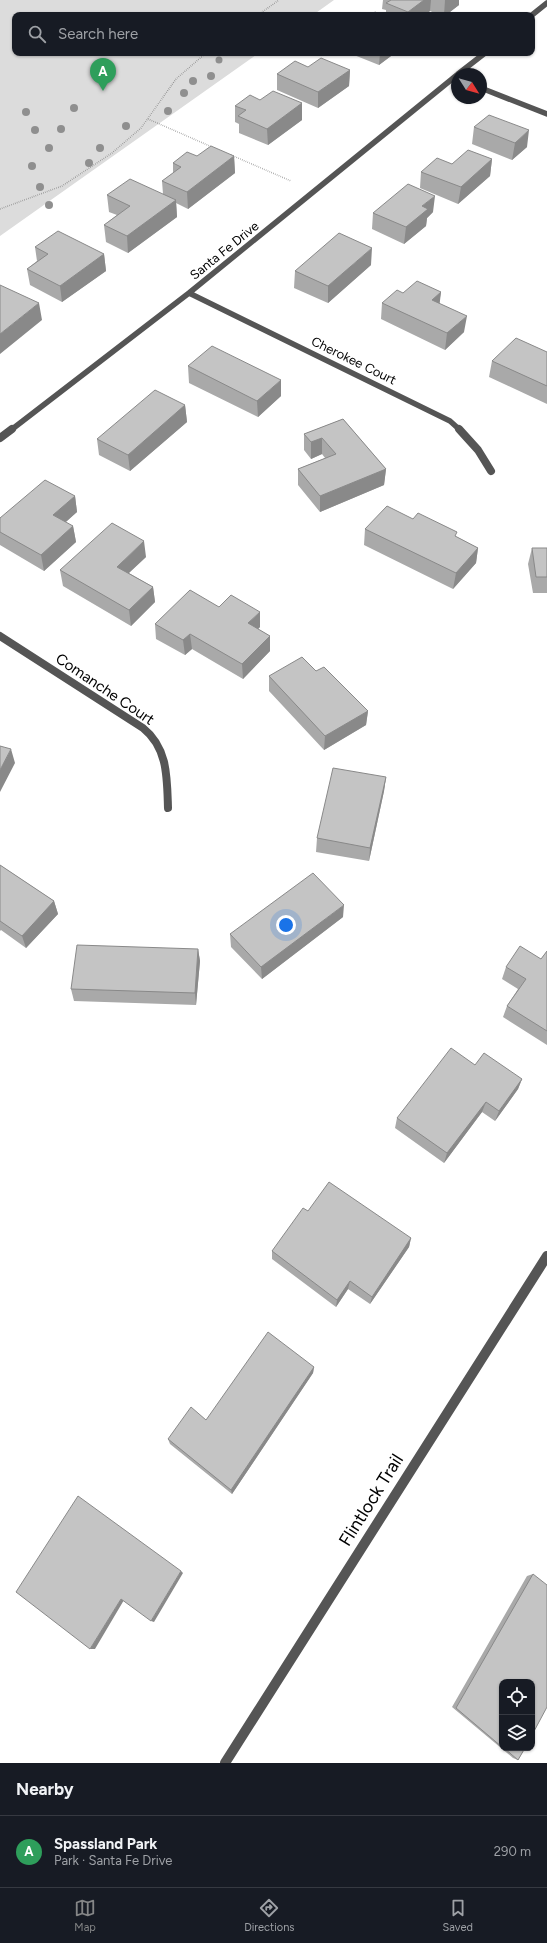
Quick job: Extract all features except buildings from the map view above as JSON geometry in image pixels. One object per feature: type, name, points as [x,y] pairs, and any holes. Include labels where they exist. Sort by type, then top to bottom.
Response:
[{"type":"street","points":[[535,13],[547,3]]},
{"type":"street","name":"Santa Fe Drive","points":[[467,68],[481,56]]},
{"type":"street","name":"Santa Fe Drive","points":[[0,438],[189,293],[313,191],[451,81]]},
{"type":"street","points":[[487,90],[547,114]]},
{"type":"street","name":"Cherokee Court","points":[[189,293],[450,421],[465,432],[476,446],[491,471]]},
{"type":"street","name":"Comanche Court","points":[[0,636],[143,728],[157,742],[163,756],[167,776],[168,808]]},
{"type":"street","name":"Flintlock Trail","points":[[225,1763],[547,1256]]},
{"type":"path","points":[[262,12],[279,0]]},
{"type":"path","points":[[0,209],[44,194],[62,186],[112,153],[129,140],[148,119],[176,79],[203,56]]},
{"type":"path","points":[[148,119],[212,147]]},
{"type":"path","points":[[226,153],[313,191]]},
{"type":"shaded area","points":[[0,0],[334,0],[317,12],[12,12],[12,56],[255,56],[0,236]]},
{"type":"place","name":"Spassland Park","points":[[103,91]]}]
